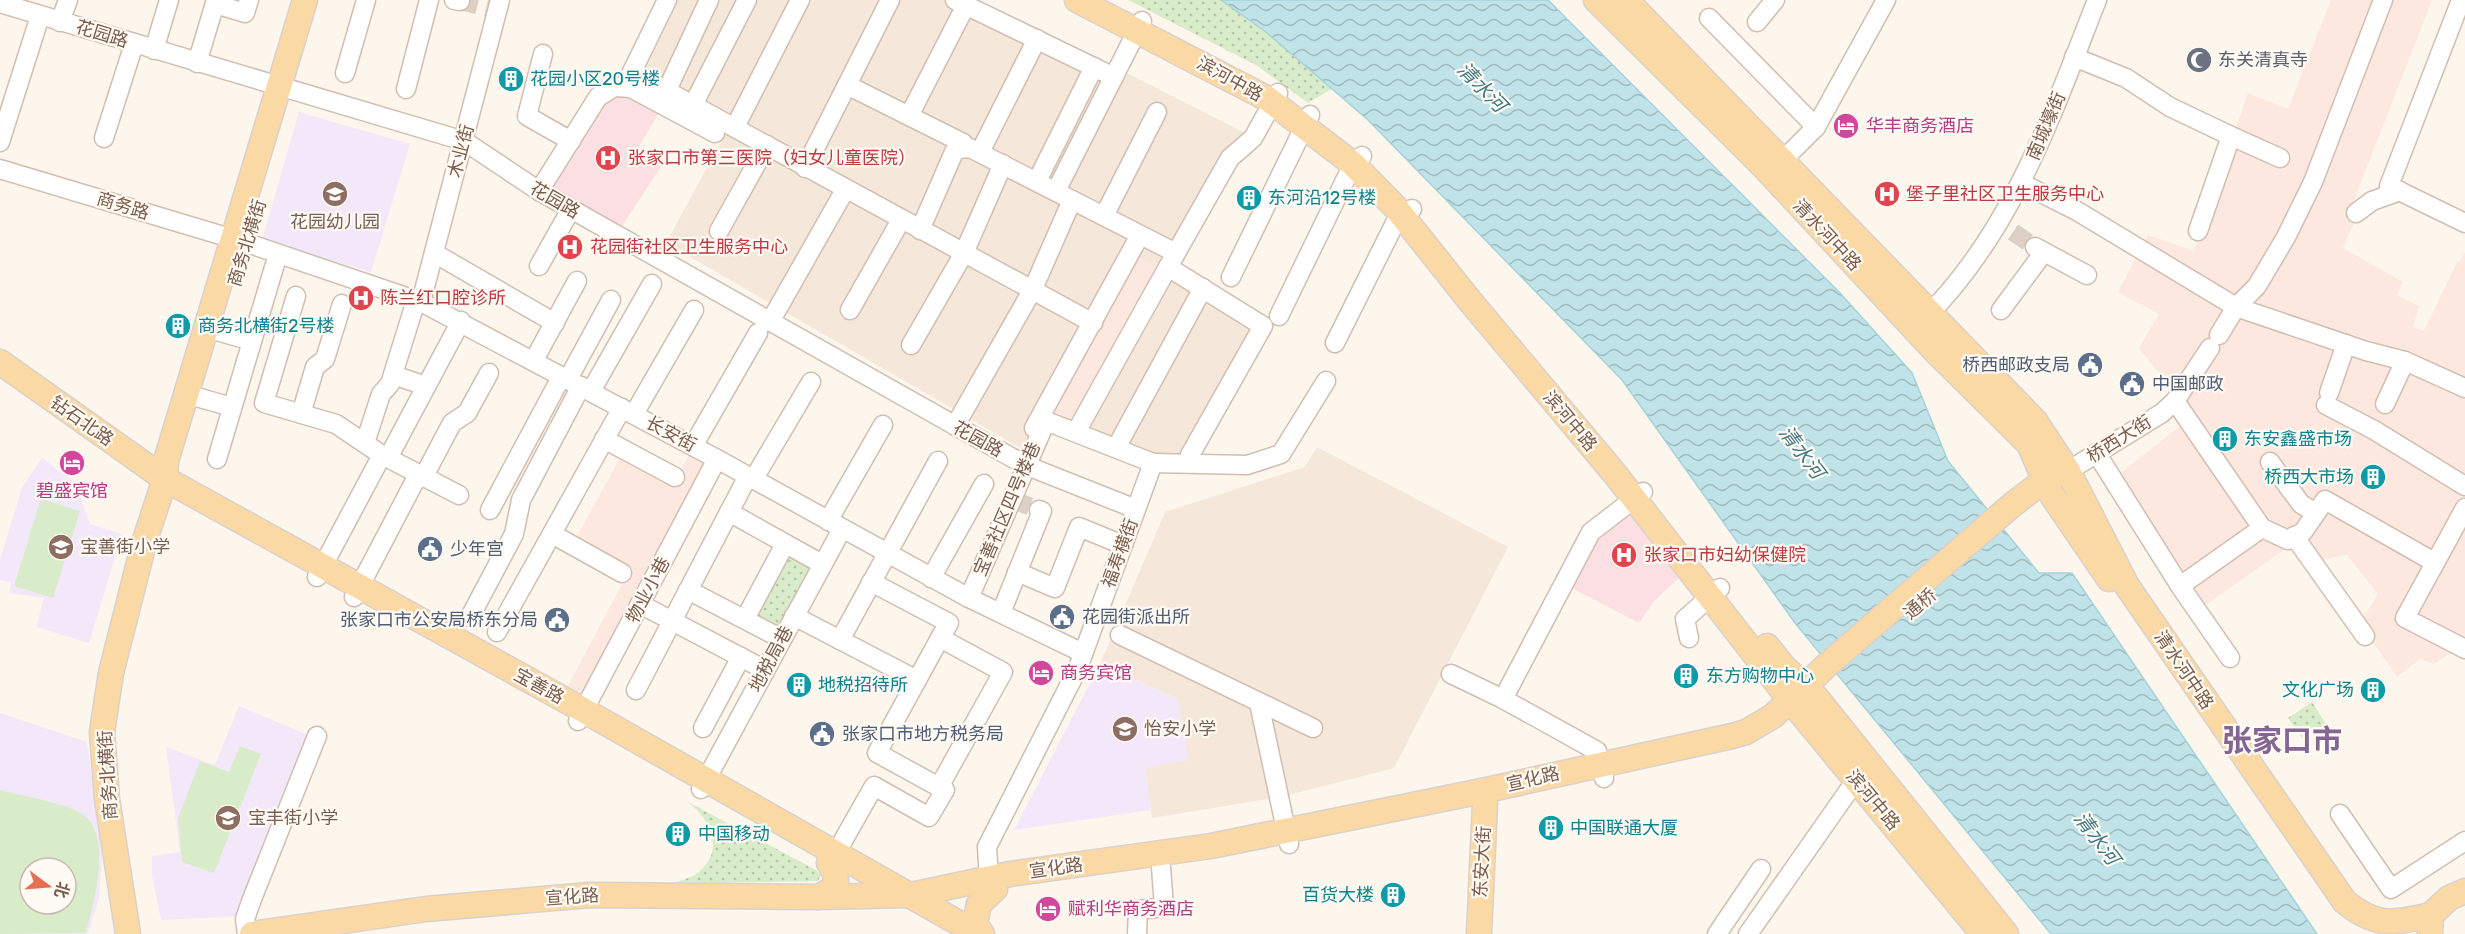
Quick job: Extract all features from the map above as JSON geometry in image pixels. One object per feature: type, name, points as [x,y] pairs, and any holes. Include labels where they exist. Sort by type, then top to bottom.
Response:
[{"type":"main road","name":"商务北横街","points":[[286,89],[305,0]]},
{"type":"main road","name":"商务北横街","points":[[128,934],[107,799],[102,732],[111,673],[144,543],[163,486],[166,461],[193,396],[286,89],[320,0]]},
{"type":"main road","name":"滨河中路","points":[[1077,0],[1140,26]]},
{"type":"main road","name":"滨河中路","points":[[1100,0],[1140,26],[1276,98],[1358,160],[1407,212],[1639,495],[1715,592],[1805,697],[1983,934]]},
{"type":"main road","name":"清水河中路","points":[[1596,0],[1922,321],[2035,421],[2055,481],[2116,591],[2342,912],[2365,934]]},
{"type":"main road","name":"清水河中路","points":[[1626,0],[1782,161],[1922,321]]},
{"type":"main road","name":"钻石北路","points":[[0,362],[163,486]]},
{"type":"main road","name":"钻石北路","points":[[0,380],[163,486]]},
{"type":"main road","name":"清水河中路","points":[[2055,481],[2345,902],[2362,916],[2377,921],[2431,925]]},
{"type":"main road","points":[[2017,511],[2055,481]]},
{"type":"main road","name":"宝善路","points":[[163,486],[580,715],[908,900]]},
{"type":"main road","name":"通桥","points":[[1826,666],[2017,511]]},
{"type":"main road","name":"通桥","points":[[1805,697],[2017,511]]},
{"type":"main road","name":"宣化路","points":[[324,934],[424,918],[590,905],[908,900],[992,884],[1174,860],[1212,860],[1288,837],[1602,771],[1746,732],[1805,697],[1826,666]]},
{"type":"main road","name":"滨河中路","points":[[1864,773],[2006,934]]},
{"type":"main road","name":"东安大街","points":[[1479,934],[1483,797]]},
{"type":"main road","points":[[818,897],[830,892],[835,886],[837,874],[833,858]]},
{"type":"main road","points":[[980,934],[975,924],[979,904],[992,884]]},
{"type":"main road","name":"宣化路","points":[[252,934],[426,909],[590,895],[908,900]]},
{"type":"main road","points":[[2431,925],[2457,895]]},
{"type":"main road","points":[[908,900],[980,934]]},
{"type":"main road","points":[[908,900],[949,934]]},
{"type":"street","points":[[60,22],[68,0]]},
{"type":"street","points":[[154,50],[169,0]]},
{"type":"street","points":[[197,63],[216,2],[245,13],[249,0]]},
{"type":"street","points":[[345,73],[366,0]]},
{"type":"street","points":[[406,88],[429,0]]},
{"type":"street","points":[[539,191],[598,97],[624,82],[667,0]]},
{"type":"street","points":[[667,90],[709,0]]},
{"type":"street","points":[[693,105],[747,0]]},
{"type":"street","points":[[735,126],[800,0]]},
{"type":"street","points":[[805,168],[890,0]]},
{"type":"street","points":[[1757,22],[1775,0]]},
{"type":"street","points":[[1782,161],[1816,127],[1886,0]]},
{"type":"street","name":"南城壕街","points":[[1922,321],[2006,226],[2097,0]]},
{"type":"street","name":"桥西大街","points":[[2055,481],[2162,413],[2175,401],[2236,307],[2257,286],[2286,237],[2313,182],[2383,0]]},
{"type":"street","points":[[2461,0],[2389,186],[2462,215]]},
{"type":"street","name":"花园路","points":[[0,3],[33,26],[60,22],[464,141],[539,191],[764,327],[1025,465],[1136,509]]},
{"type":"street","points":[[909,116],[961,3],[1114,76]]},
{"type":"street","name":"木业街","points":[[365,443],[381,394],[390,384],[434,254],[496,6]]},
{"type":"street","points":[[624,82],[647,15]]},
{"type":"street","points":[[1709,18],[1816,127]]},
{"type":"street","points":[[0,118],[33,26]]},
{"type":"street","points":[[0,141],[33,26]]},
{"type":"street","points":[[1056,191],[1140,26]]},
{"type":"street","points":[[972,150],[1037,39]]},
{"type":"street","points":[[104,138],[134,44]]},
{"type":"street","points":[[543,54],[527,116],[571,141]]},
{"type":"street","points":[[2074,57],[2126,78],[2170,107],[2280,158]]},
{"type":"street","points":[[1037,181],[1094,67]]},
{"type":"street","points":[[624,82],[667,90],[735,126],[845,190],[1093,323]]},
{"type":"street","points":[[624,82],[715,133]]},
{"type":"street","points":[[847,85],[1140,235],[1203,288],[1263,326],[1190,455]]},
{"type":"street","points":[[1076,432],[1230,158],[1253,138],[1276,98]]},
{"type":"street","points":[[1104,216],[1157,112]]},
{"type":"street","points":[[1231,277],[1307,120]]},
{"type":"street","points":[[2198,231],[2231,136]]},
{"type":"street","points":[[719,231],[767,145]]},
{"type":"street","points":[[920,230],[951,158],[959,149],[972,150]]},
{"type":"street","points":[[1279,316],[1358,160]]},
{"type":"street","points":[[911,345],[964,253],[1004,164]]},
{"type":"street","name":"商务路","points":[[0,169],[240,241]]},
{"type":"street","points":[[2022,183],[2077,211],[2236,307],[2405,361],[2465,388]]},
{"type":"street","points":[[693,446],[845,190]]},
{"type":"street","points":[[2356,213],[2374,200],[2400,191]]},
{"type":"street","points":[[955,426],[1033,290],[1072,200]]},
{"type":"street","points":[[539,266],[571,209]]},
{"type":"street","points":[[1335,343],[1395,223],[1407,212]]},
{"type":"street","points":[[850,310],[901,220]]},
{"type":"street","name":"宝善社区四号楼巷","points":[[969,598],[1012,499],[1040,425],[1140,235]]},
{"type":"street","name":"长安街","points":[[240,241],[461,321],[931,578],[1083,653]]},
{"type":"street","points":[[2001,310],[2039,249],[2086,275]]},
{"type":"street","points":[[434,254],[555,323]]},
{"type":"street","points":[[217,459],[275,264]]},
{"type":"street","points":[[534,360],[577,281]]},
{"type":"street","points":[[490,510],[528,439],[575,385],[652,284]]},
{"type":"street","points":[[1116,448],[1203,288]]},
{"type":"street","points":[[296,296],[264,403],[336,424],[385,456],[459,495]]},
{"type":"street","points":[[470,617],[514,534],[521,500],[548,449],[611,300]]},
{"type":"street","points":[[301,414],[315,367],[326,359],[342,304]]},
{"type":"street","points":[[497,632],[604,439],[628,411],[694,310]]},
{"type":"street","points":[[320,572],[461,321]]},
{"type":"street","points":[[213,330],[283,340]]},
{"type":"street","points":[[2346,344],[2328,399],[2465,486]]},
{"type":"street","points":[[2385,404],[2405,361]]},
{"type":"street","points":[[357,592],[421,476],[453,423],[467,413],[489,373]]},
{"type":"street","points":[[393,375],[426,386]]},
{"type":"street","points":[[1040,425],[1076,432],[1153,462],[1247,465],[1281,454],[1326,381]]},
{"type":"street","points":[[636,690],[729,512],[811,382]]},
{"type":"street","points":[[193,396],[232,407]]},
{"type":"street","points":[[2175,401],[2262,528],[2288,540],[2303,532],[2325,500],[2433,562]]},
{"type":"street","name":"地税局巷","points":[[703,784],[822,564],[835,525],[883,425]]},
{"type":"street","points":[[528,439],[548,449]]},
{"type":"street","points":[[604,439],[675,477]]},
{"type":"street","points":[[2097,454],[2180,586],[2230,658]]},
{"type":"street","name":"物业小巷","points":[[580,715],[717,459]]},
{"type":"street","points":[[840,640],[938,461]]},
{"type":"street","name":"福寿横街","points":[[992,884],[987,847],[1078,668],[1153,462]]},
{"type":"street","points":[[2270,462],[2301,504],[2316,513]]},
{"type":"street","points":[[931,578],[984,484]]},
{"type":"street","points":[[1503,699],[1591,532],[1639,495]]},
{"type":"street","points":[[2465,508],[2433,562],[2405,618],[2465,649]]},
{"type":"street","points":[[1001,613],[1042,511],[1039,510]]},
{"type":"street","points":[[729,512],[822,564]]},
{"type":"street","points":[[1017,572],[1055,588],[1079,527],[1123,545]]},
{"type":"street","points":[[2180,586],[2262,528]]},
{"type":"street","points":[[552,534],[622,573]]},
{"type":"street","points":[[2294,536],[2365,636]]},
{"type":"street","points":[[745,619],[785,544]]},
{"type":"street","points":[[871,582],[949,623],[877,753],[945,790],[929,817],[874,786]]},
{"type":"street","points":[[688,590],[782,639]]},
{"type":"street","points":[[1689,638],[1685,619],[1715,592]]},
{"type":"street","points":[[640,604],[765,670]]},
{"type":"street","points":[[794,616],[917,680]]},
{"type":"street","points":[[1120,635],[1313,728]]},
{"type":"street","points":[[939,787],[1003,672],[940,638]]},
{"type":"street","points":[[703,728],[741,657]]},
{"type":"street","points":[[1451,674],[1503,699],[1598,751],[1602,771]]},
{"type":"street","points":[[1260,703],[1288,837]]},
{"type":"street","points":[[247,934],[245,919],[252,899],[317,736]]},
{"type":"street","points":[[833,858],[889,760]]},
{"type":"street","points":[[1748,934],[1864,773]]},
{"type":"street","points":[[2340,814],[2391,890],[2427,870],[2465,841]]},
{"type":"street","points":[[1137,934],[1138,910],[1164,907],[1174,860]]},
{"type":"street","points":[[1717,934],[1761,869]]},
{"type":"street","points":[[2457,895],[2465,880]]},
{"type":"shaded area","points":[[659,0],[976,0],[1245,133],[1175,265],[1271,325],[1196,459],[1154,460],[1044,417],[1026,451],[666,243],[727,131],[624,78]]},
{"type":"shaded area","points":[[2331,0],[2432,0],[2349,213],[2357,216],[2343,248],[2403,282],[2397,295],[2419,306],[2413,327],[2424,331],[2457,262],[2465,252],[2465,660],[2452,652],[2434,664],[2420,659],[2397,677],[2360,623],[2378,594],[2347,555],[2307,563],[2291,545],[2206,605],[2118,475],[2193,416],[2139,348],[2159,314],[2118,292],[2148,235],[2194,251],[2248,93],[2288,109]]},
{"type":"shaded area","name":"张家口市第三医院（妇女儿童医院）","points":[[619,90],[660,111],[636,151],[662,165],[620,229],[549,186],[610,92]]},
{"type":"shaded area","name":"花园幼儿园","points":[[299,112],[410,144],[371,272],[262,240]]},
{"type":"shaded area","points":[[1137,256],[1158,268],[1072,424],[1050,412]]},
{"type":"shaded area","points":[[1317,447],[1508,547],[1394,768],[1281,797],[1152,818],[1145,768],[1178,699],[1100,664],[1165,512],[1305,467]]},
{"type":"shaded area","points":[[689,455],[709,465],[586,696],[568,686],[630,569],[575,540],[619,460],[672,487]]},
{"type":"shaded area","name":"宝善街小学","points":[[42,458],[86,491],[81,499],[90,524],[122,534],[89,643],[36,627],[44,598],[9,593],[11,583],[0,580],[0,560],[22,488]]},
{"type":"shaded area","name":"张家口市妇幼保健院","points":[[1633,508],[1681,576],[1654,601],[1639,623],[1566,585],[1594,534]]},
{"type":"shaded area","name":"怡安小学","points":[[1100,664],[1178,699],[1189,760],[1145,768],[1151,810],[1014,830]]},
{"type":"shaded area","name":"宝丰街小学","points":[[239,706],[313,737],[242,916],[161,920],[152,876],[152,856],[180,852],[166,747],[215,765]]},
{"type":"shaded area","points":[[0,713],[87,742],[102,855],[99,898],[88,934],[0,934]]},
{"type":"green space","points":[[1128,0],[1221,0],[1266,32],[1332,89],[1308,103],[1256,65]]},
{"type":"green space","points":[[41,499],[80,511],[53,598],[14,586]]},
{"type":"green space","points":[[786,549],[818,566],[780,634],[749,617]]},
{"type":"green space","points":[[2312,702],[2326,724],[2303,739],[2288,718]]},
{"type":"green space","points":[[240,746],[261,754],[214,873],[182,862],[178,818],[200,761],[229,772]]},
{"type":"green space","points":[[0,790],[68,807],[85,816],[93,826],[98,840],[99,872],[86,933],[0,934]]},
{"type":"green space","points":[[688,802],[816,870],[821,875],[818,881],[671,884],[698,873],[712,852],[713,843],[708,825]]},
{"type":"water","name":"清水河","points":[[1221,0],[1548,0],[1840,293],[1912,373],[1948,461],[2039,573],[2072,573],[2317,934],[2051,934],[1795,623],[1622,380],[1368,120],[1266,32]]},
{"type":"tunnel","points":[[460,1],[488,8]]},
{"type":"tunnel","points":[[2013,232],[2035,247]]},
{"type":"tunnel","points":[[1013,500],[1039,510]]},
{"type":"place","name":"东关清真寺","points":[[2199,60]]},
{"type":"place","name":"花园小区20号楼","points":[[511,79]]},
{"type":"place","name":"华丰商务酒店","points":[[1846,126]]},
{"type":"place","name":"张家口市第三医院（妇女儿童医院）","points":[[608,158]]},
{"type":"place","name":"花园幼儿园","points":[[335,194]]},
{"type":"place","name":"堡子里社区卫生服务中心","points":[[1887,194]]},
{"type":"place","name":"东河沿12号楼","points":[[1249,198]]},
{"type":"place","name":"花园街社区卫生服务中心","points":[[570,247]]},
{"type":"place","name":"陈兰红口腔诊所","points":[[361,298]]},
{"type":"place","name":"商务北横街2号楼","points":[[178,326]]},
{"type":"place","name":"桥西邮政支局","points":[[2090,365]]},
{"type":"place","name":"中国邮政","points":[[2132,384]]},
{"type":"place","name":"东安鑫盛市场","points":[[2225,439]]},
{"type":"place","name":"碧盛宾馆","points":[[72,463]]},
{"type":"place","name":"桥西大市场","points":[[2373,477]]},
{"type":"place","name":"宝善街小学","points":[[61,547]]},
{"type":"place","name":"少年宫","points":[[430,549]]},
{"type":"place","name":"张家口市妇幼保健院","points":[[1624,555]]},
{"type":"place","name":"花园街派出所","points":[[1062,617]]},
{"type":"place","name":"张家口市公安局桥东分局","points":[[557,620]]},
{"type":"place","name":"商务宾馆","points":[[1041,673]]},
{"type":"place","name":"东方购物中心","points":[[1686,676]]},
{"type":"place","name":"地税招待所","points":[[799,685]]},
{"type":"place","name":"文化广场","points":[[2373,690]]},
{"type":"place","name":"怡安小学","points":[[1125,729]]},
{"type":"place","name":"张家口市地方税务局","points":[[822,734]]},
{"type":"place","name":"宝丰街小学","points":[[228,818]]},
{"type":"place","name":"中国联通大厦","points":[[1551,828]]},
{"type":"place","name":"中国移动","points":[[678,834]]},
{"type":"place","name":"百货大楼","points":[[1393,895]]},
{"type":"place","name":"赋利华商务酒店","points":[[1048,909]]},
{"type":"district","name":"张家口市","points":[[2282,741]]}]
